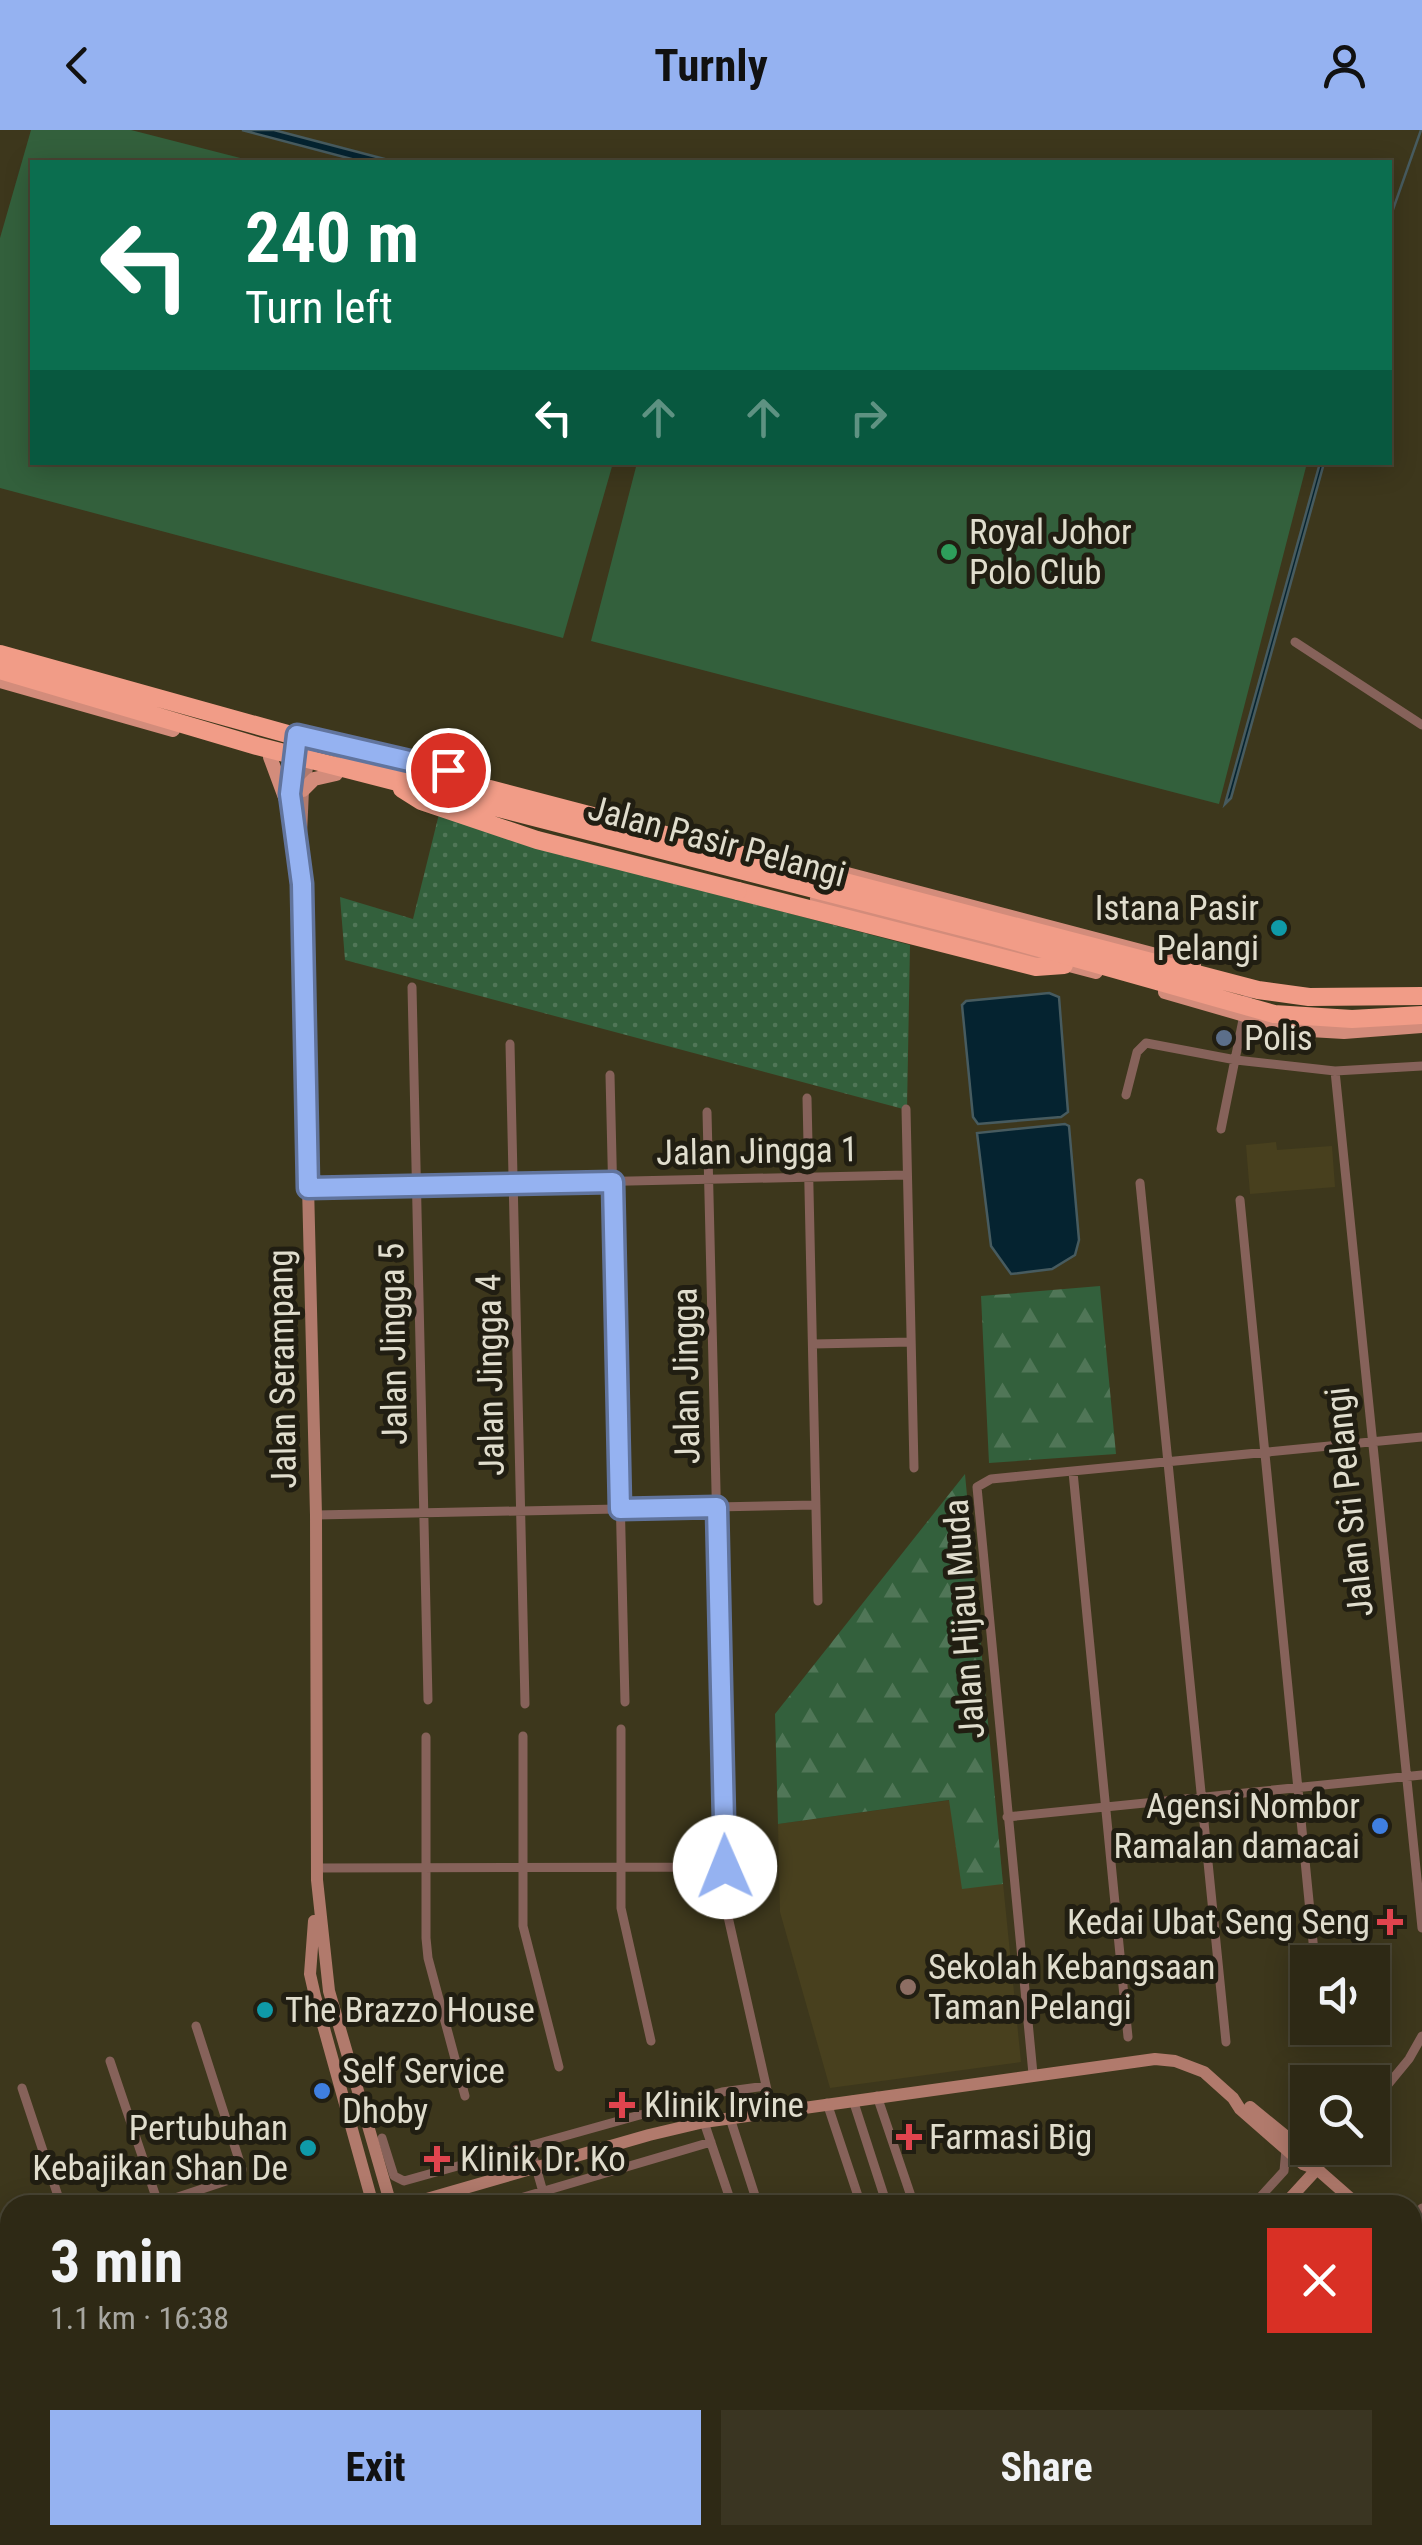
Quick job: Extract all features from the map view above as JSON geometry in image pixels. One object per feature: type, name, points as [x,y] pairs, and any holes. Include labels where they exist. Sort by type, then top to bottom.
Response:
[{"type":"highway","points":[[0,651],[406,767],[1258,990],[1310,997],[1422,992]]},
{"type":"highway","points":[[0,670],[389,781],[997,936],[1289,1017],[1422,1015]]},
{"type":"highway","points":[[389,781],[421,801],[538,840],[1036,967],[1064,965]]},
{"type":"main road","name":"Jalan Pasir Pelangi","points":[[0,651],[297,735],[419,762],[1252,980],[1330,992],[1422,992]]},
{"type":"main road","name":"Jalan Pasir Pelangi","points":[[0,681],[270,757],[1064,965],[1293,1029],[1319,1032],[1422,1026]]},
{"type":"main road","name":"Jalan Serampang","points":[[297,735],[303,790],[300,856],[316,1516],[317,1874],[310,1974],[369,2195]]},
{"type":"main road","name":"Jalan Serampang","points":[[300,856],[290,794],[299,764],[313,739]]},
{"type":"main road","points":[[270,757],[292,819]]},
{"type":"main road","points":[[303,790],[314,780],[336,774]]},
{"type":"main road","name":"Jalan Serampang","points":[[317,1874],[328,1991],[388,2195]]},
{"type":"main road","points":[[441,2195],[704,2122],[1130,2060],[1174,2061],[1204,2072],[1303,2164],[1317,2169]]},
{"type":"main road","points":[[1232,2098],[1244,2102],[1310,2156],[1317,2169],[1347,2195]]},
{"type":"main road","points":[[1293,2195],[1317,2169]]},
{"type":"street","points":[[1294,642],[1422,724]]},
{"type":"street","points":[[1220,1130],[1252,980]]},
{"type":"street","name":"Jalan Jingga 5","points":[[412,986],[428,1700]]},
{"type":"street","points":[[1126,1096],[1137,1052],[1146,1042],[1236,1060],[1334,1071],[1422,1066]]},
{"type":"street","name":"Jalan Jingga 4","points":[[510,1044],[526,1704]]},
{"type":"street","name":"Jalan Sri Pelangi","points":[[1334,1071],[1422,1928]]},
{"type":"street","points":[[610,1076],[624,1702]]},
{"type":"street","points":[[807,1098],[818,1601]]},
{"type":"street","name":"Jalan Jingga 1","points":[[906,1109],[914,1468]]},
{"type":"street","name":"Jalan Jingga","points":[[708,1112],[723,1904],[772,2112]]},
{"type":"street","name":"Jalan Jingga 1","points":[[308,1188],[907,1175]]},
{"type":"street","points":[[1140,1183],[1226,2042]]},
{"type":"street","points":[[1240,1200],[1314,1945]]},
{"type":"street","points":[[812,1344],[911,1342]]},
{"type":"street","name":"Jalan Hijau Muda","points":[[1033,2074],[976,1491],[981,1483],[991,1479],[1422,1437]]},
{"type":"street","points":[[1073,1472],[1128,2037]]},
{"type":"street","points":[[316,1516],[816,1505]]},
{"type":"street","points":[[621,1729],[620,1868],[624,1933],[651,2040]]},
{"type":"street","points":[[523,1736],[526,1940],[559,2067]]},
{"type":"street","points":[[426,1738],[428,1958],[465,2096]]},
{"type":"street","points":[[1007,1817],[1422,1776]]},
{"type":"street","points":[[317,1874],[725,1867]]},
{"type":"street","points":[[183,2195],[241,2176],[196,2026]]},
{"type":"street","points":[[1390,2083],[1422,2036]]},
{"type":"street","points":[[110,2061],[153,2195]]},
{"type":"street","points":[[382,2138],[394,2176],[404,2181],[722,2092],[766,2086]]},
{"type":"street","points":[[22,2088],[58,2195]]},
{"type":"street","points":[[877,2096],[911,2195]]},
{"type":"street","points":[[853,2100],[885,2195]]},
{"type":"street","points":[[827,2104],[858,2195]]},
{"type":"street","points":[[642,2113],[649,2135]]},
{"type":"street","points":[[730,2118],[755,2195]]},
{"type":"street","points":[[704,2122],[729,2195]]},
{"type":"street","points":[[532,2195],[711,2142]]},
{"type":"street","points":[[530,2146],[543,2192]]},
{"type":"street","points":[[1261,2195],[1284,2171],[1286,2149]]},
{"type":"street","points":[[1317,2169],[1320,2165]]},
{"type":"shaded area","points":[[1276,1142],[1277,1150],[1332,1146],[1335,1187],[1250,1194],[1246,1145]]},
{"type":"shaded area","name":"Sekolah Kebangsaan Taman Pelangi","points":[[994,1794],[1021,2062],[830,2088],[780,1912],[778,1824]]},
{"type":"green space","points":[[31,130],[131,130],[248,160],[30,160],[30,465],[612,465],[563,638],[0,488],[0,238]]},
{"type":"green space","name":"Royal Johor Polo Club","points":[[636,465],[1306,465],[1219,804],[591,641]]},
{"type":"green space","points":[[439,814],[605,865],[910,945],[907,1110],[345,960],[340,897],[413,919]]},
{"type":"green space","points":[[1100,1286],[1116,1454],[989,1463],[981,1296]]},
{"type":"green space","points":[[965,1474],[1003,1884],[962,1889],[949,1800],[778,1824],[775,1714]]},
{"type":"water","points":[[242,130],[274,130],[388,160],[355,160]]},
{"type":"water","points":[[1319,465],[1323,465],[1231,798],[1225,804]]},
{"type":"water","points":[[1049,993],[1059,997],[1068,1112],[1061,1117],[978,1124],[973,1117],[962,1005],[966,1001]]},
{"type":"water","points":[[1069,1126],[1079,1240],[1075,1255],[1052,1269],[1011,1274],[991,1246],[977,1133]]},
{"type":"waterway","points":[[1392,212],[1421,130]]},
{"type":"place","name":"Royal Johor Polo Club","points":[[949,552]]},
{"type":"place","name":"Istana Pasir Pelangi","points":[[1279,928]]},
{"type":"place","name":"Polis","points":[[1224,1038]]},
{"type":"place","name":"Agensi Nombor Ramalan damacai","points":[[1380,1826]]},
{"type":"place","name":"Kedai Ubat Seng Seng","points":[[1390,1922]]},
{"type":"place","name":"Sekolah Kebangsaan Taman Pelangi","points":[[908,1987]]},
{"type":"place","name":"The Brazzo House","points":[[265,2010]]},
{"type":"place","name":"Self Service Dhoby","points":[[322,2091]]},
{"type":"place","name":"Klinik Irvine","points":[[622,2105]]},
{"type":"place","name":"Farmasi Big","points":[[909,2137]]},
{"type":"place","name":"Pertubuhan Kebajikan Shan De","points":[[308,2148]]},
{"type":"place","name":"Klinik Dr. Ko","points":[[437,2159]]},
{"type":"route","points":[[448,770],[297,735],[290,794],[302,884],[308,1188],[613,1182],[620,1509],[717,1507],[725,1867]]}]
